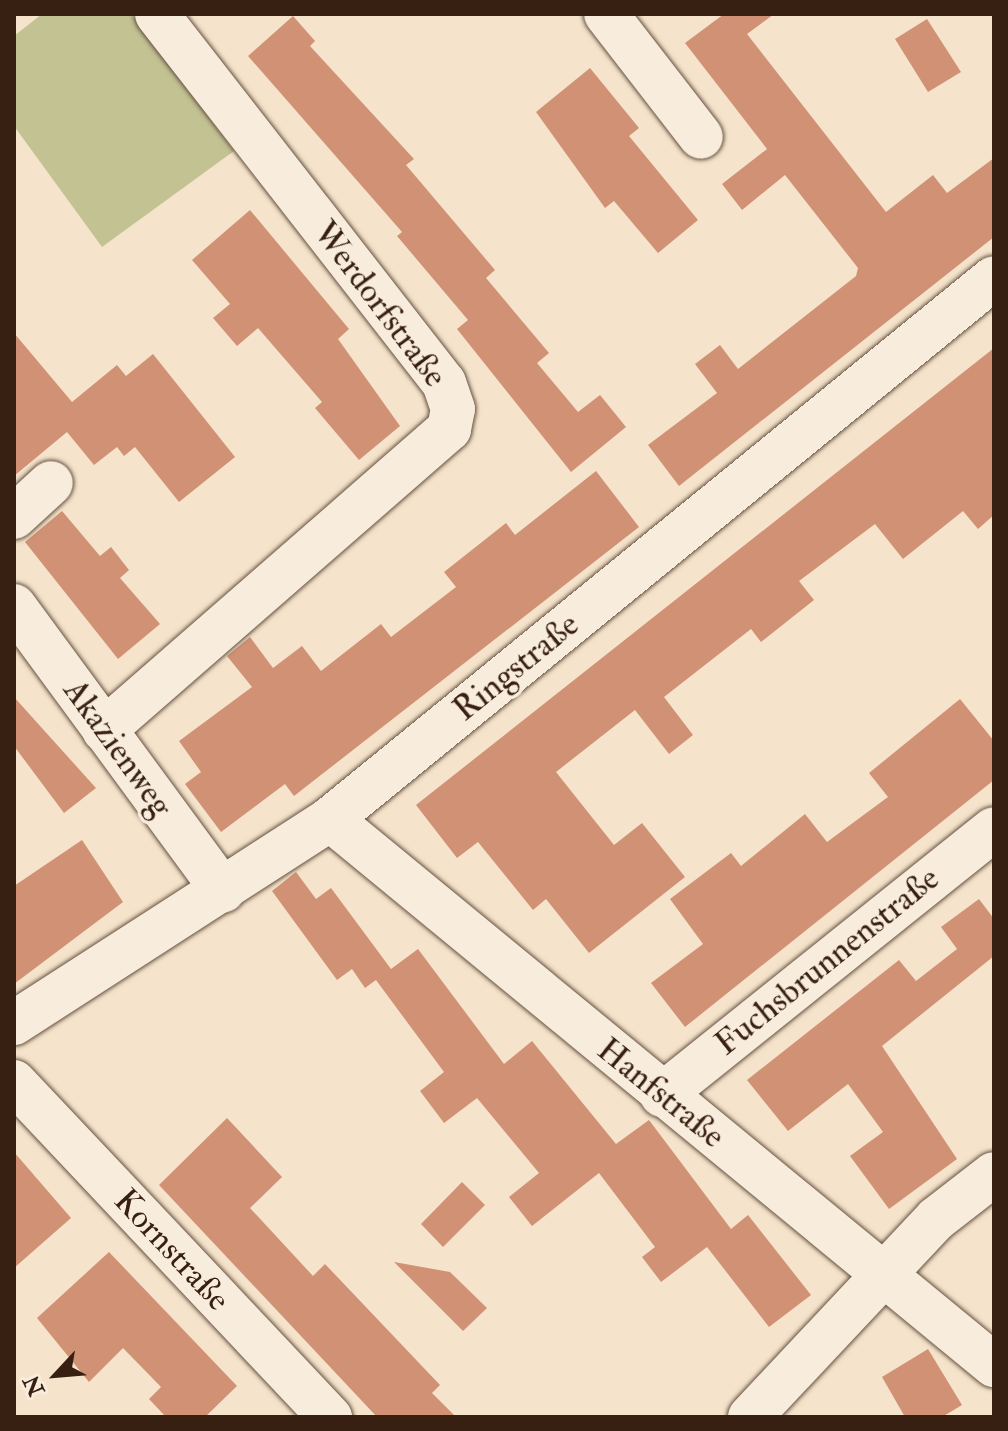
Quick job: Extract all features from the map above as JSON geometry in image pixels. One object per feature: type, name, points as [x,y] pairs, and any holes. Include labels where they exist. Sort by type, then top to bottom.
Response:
[{"type":"street","points":[[606,14],[701,137]]},
{"type":"street","name":"Werdorfstraße","points":[[104,730],[449,429],[453,409],[444,383],[177,18]]},
{"type":"street","name":"Ringstraße","points":[[14,1023],[330,819],[994,278]]},
{"type":"street","points":[[14,517],[51,483]]},
{"type":"street","name":"Akazienweg","points":[[14,606],[223,890]]},
{"type":"street","name":"Hanfstraße","points":[[330,819],[662,1095],[885,1270],[994,1365]]},
{"type":"street","name":"Fuchsbrunnenstraße","points":[[662,1095],[994,829]]},
{"type":"street","name":"Kornstraße","points":[[14,1082],[330,1417]]},
{"type":"street","points":[[750,1417],[885,1270],[994,1174]]},
{"type":"green space","points":[[42,14],[131,14],[234,151],[102,247],[14,126],[14,36]]},
{"type":"building","points":[[724,14],[774,14],[747,34],[886,212],[933,175],[947,193],[994,158],[994,237],[679,486],[648,445],[717,393],[695,364],[720,345],[738,369],[856,276],[858,268],[785,175],[742,210],[722,184],[767,149],[685,43]]},
{"type":"building","points":[[293,16],[315,41],[310,46],[414,159],[406,165],[495,270],[486,278],[549,353],[537,363],[578,412],[600,395],[626,427],[571,472],[457,329],[468,320],[397,236],[402,232],[248,56]]},
{"type":"building","points":[[927,19],[961,72],[928,92],[895,39]]},
{"type":"building","points":[[590,68],[639,128],[629,136],[698,220],[658,253],[614,201],[605,208],[536,112]]},
{"type":"building","points":[[250,210],[349,329],[338,339],[400,426],[359,460],[315,408],[322,402],[258,328],[237,346],[213,318],[230,304],[192,260]]},
{"type":"building","points":[[14,333],[72,402],[117,365],[126,376],[153,354],[235,457],[179,502],[135,447],[124,456],[117,447],[94,465],[67,432],[14,476]]},
{"type":"building","points":[[994,348],[994,515],[978,529],[963,511],[903,559],[875,524],[799,581],[814,600],[761,642],[751,629],[664,697],[693,735],[669,754],[635,710],[556,772],[614,845],[642,823],[685,877],[589,953],[546,899],[533,910],[478,842],[457,858],[416,805]]},
{"type":"building","points":[[596,471],[639,527],[294,796],[285,784],[221,832],[185,784],[201,772],[179,741],[252,687],[227,656],[250,637],[273,668],[302,646],[321,671],[381,624],[391,637],[456,587],[444,572],[506,523],[515,535]]},
{"type":"building","points":[[62,511],[100,556],[111,547],[129,570],[120,578],[160,624],[118,659],[25,542]]},
{"type":"building","points":[[14,697],[96,788],[64,813],[14,746]]},
{"type":"building","points":[[960,699],[994,741],[994,780],[685,1027],[651,983],[703,944],[670,899],[731,853],[741,866],[805,814],[827,842],[888,797],[869,773]]},
{"type":"building","points":[[82,840],[123,902],[14,984],[14,886]]},
{"type":"building","points":[[296,872],[316,899],[331,888],[391,969],[418,949],[504,1064],[532,1041],[616,1144],[649,1120],[731,1229],[748,1215],[811,1295],[769,1327],[707,1247],[661,1282],[642,1257],[655,1247],[599,1173],[532,1226],[509,1197],[539,1173],[477,1098],[444,1123],[420,1091],[444,1072],[376,980],[365,988],[352,969],[337,980],[272,891]]},
{"type":"building","points":[[979,899],[994,919],[994,956],[882,1046],[957,1159],[889,1209],[850,1156],[883,1132],[848,1084],[788,1131],[747,1080],[899,960],[916,981],[957,949],[941,927]]},
{"type":"building","points":[[227,1118],[282,1177],[250,1208],[313,1276],[325,1264],[440,1385],[432,1393],[456,1417],[377,1417],[159,1185]]},
{"type":"building","points":[[14,1152],[71,1218],[14,1268]]},
{"type":"building","points":[[462,1182],[485,1205],[443,1247],[421,1224]]},
{"type":"building","points":[[109,1252],[237,1386],[205,1417],[166,1417],[149,1399],[161,1387],[123,1348],[89,1382],[37,1318]]},
{"type":"building","points":[[394,1262],[450,1272],[487,1308],[463,1331]]},
{"type":"building","points":[[928,1349],[962,1405],[942,1417],[905,1417],[882,1377]]}]
